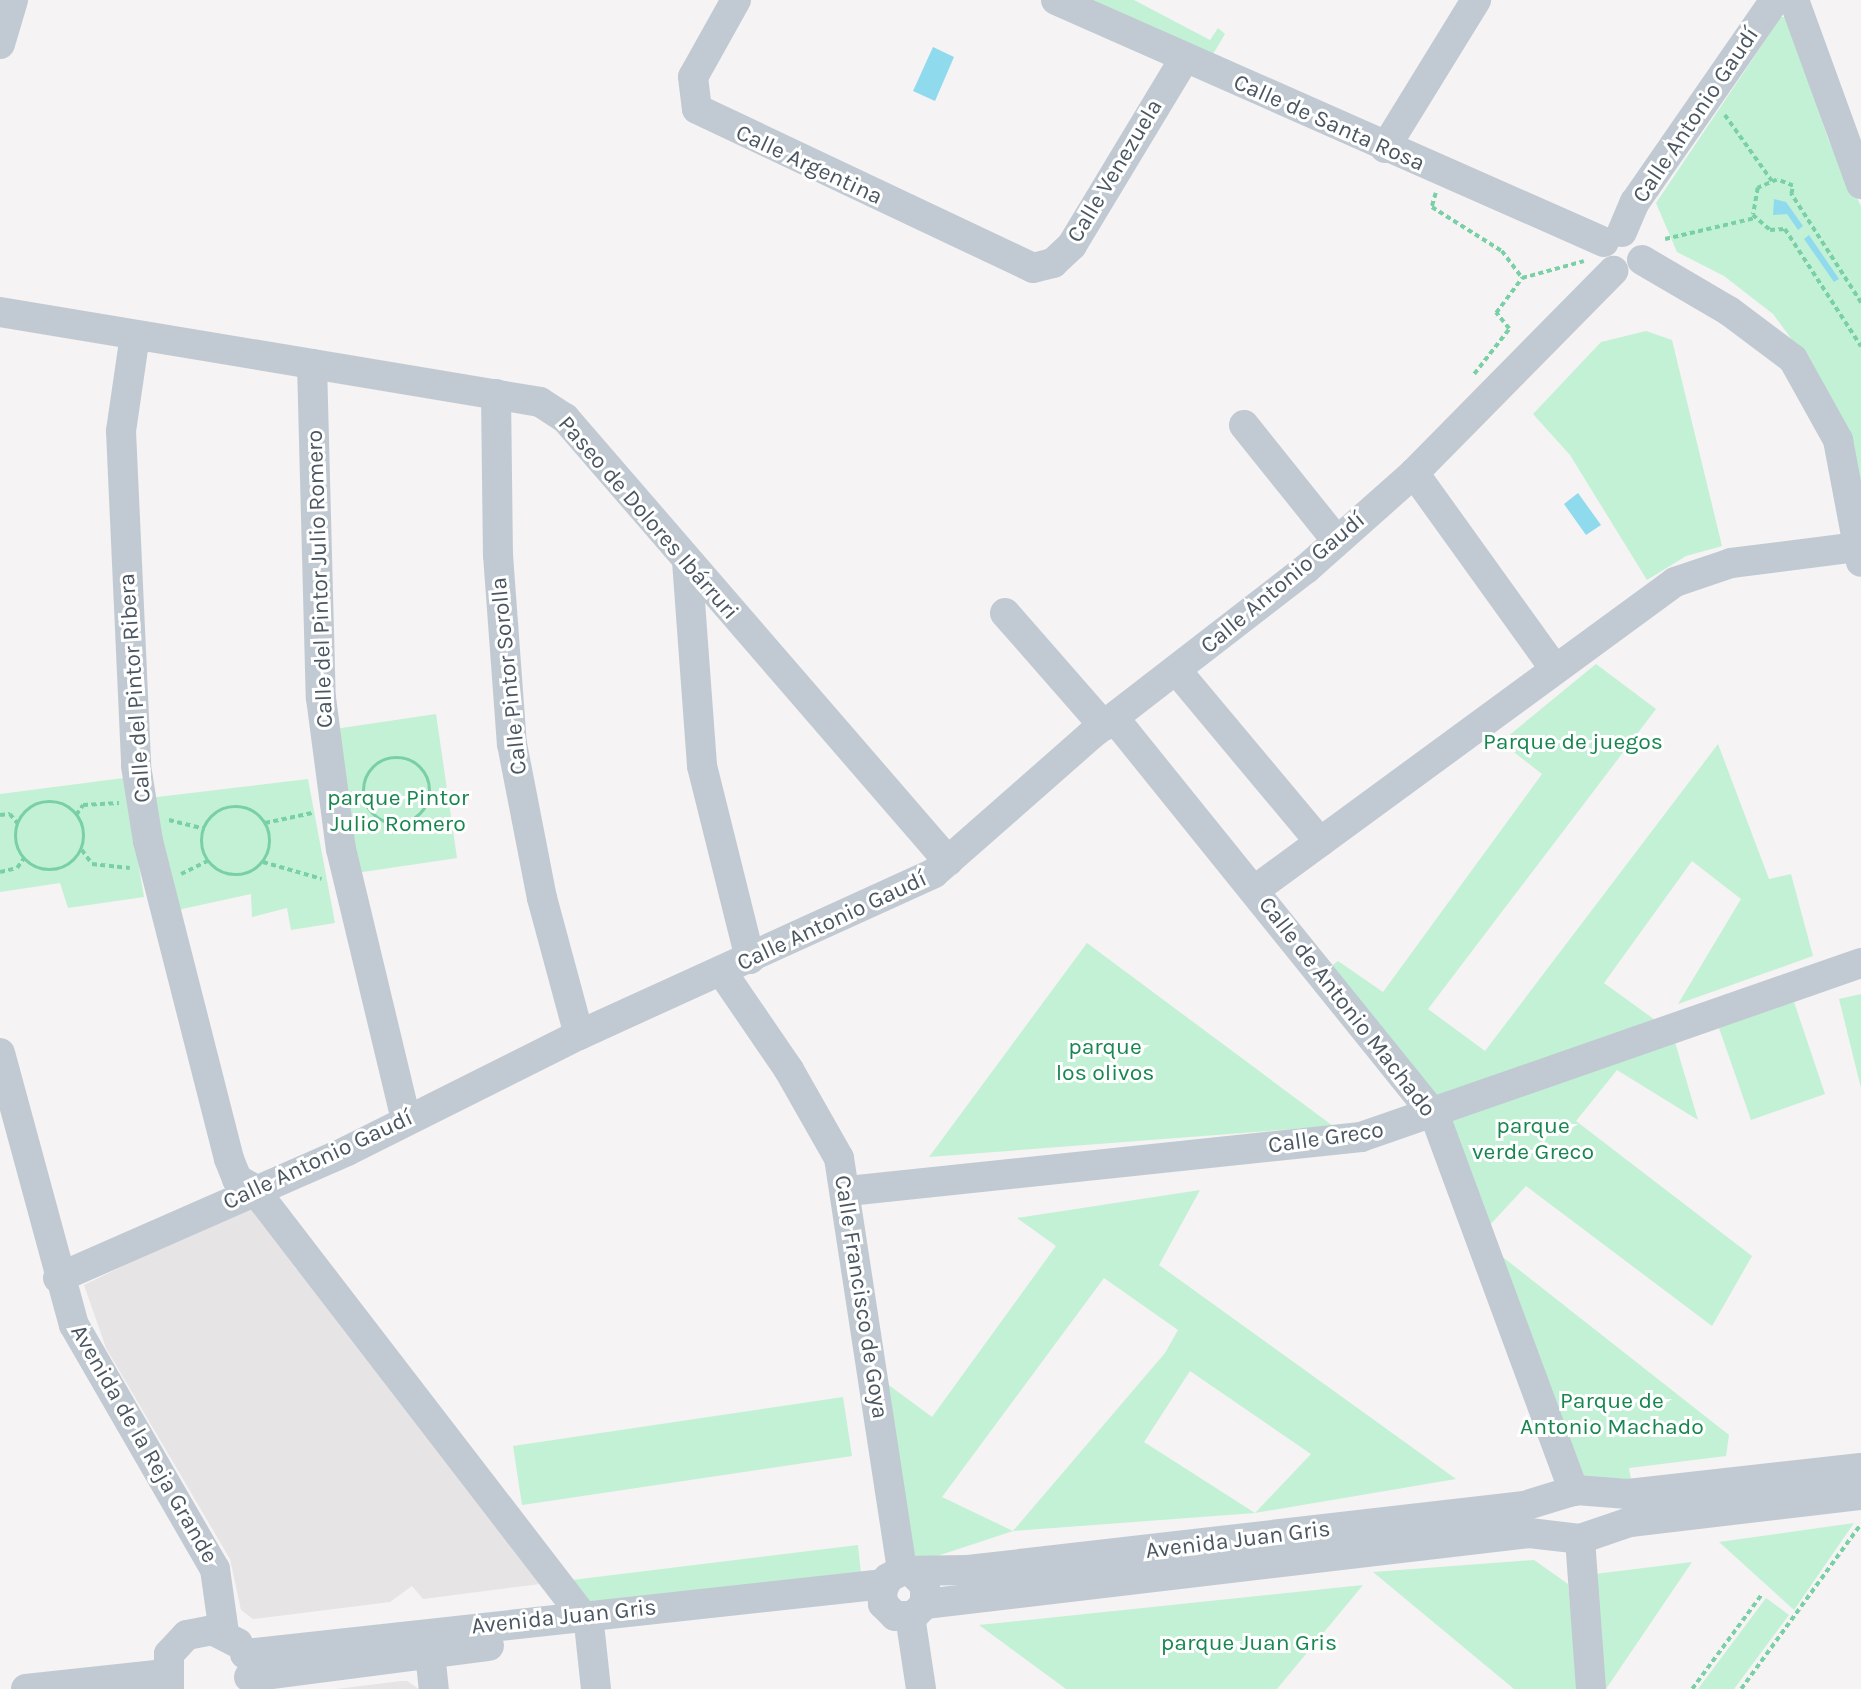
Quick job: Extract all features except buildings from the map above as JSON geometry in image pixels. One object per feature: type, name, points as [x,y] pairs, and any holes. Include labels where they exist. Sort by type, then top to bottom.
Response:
[{"type":"street","points":[[0,44],[13,0]]},
{"type":"street","name":"Calle Argentina","points":[[736,0],[694,77],[697,109],[1033,268]]},
{"type":"street","name":"Calle de Santa Rosa","points":[[1056,0],[1603,245]]},
{"type":"street","points":[[1384,148],[1476,0]]},
{"type":"street","name":"Calle Antonio Gaudí","points":[[1603,245],[1775,0]]},
{"type":"street","points":[[1794,0],[1861,184]]},
{"type":"street","name":"Calle Venezuela","points":[[1033,268],[1053,263],[1072,245],[1185,58]]},
{"type":"street","points":[[1256,889],[1554,668],[1731,563],[1860,555],[1838,440],[1793,359],[1729,311],[1642,260],[1638,239],[1603,245],[1601,253],[1613,271],[1629,272],[1642,260]]},
{"type":"street","name":"Calle Antonio Gaudí","points":[[58,1278],[406,1120],[579,1035],[914,886],[948,861],[1109,722],[1177,671],[1336,541],[1414,473],[1613,271]]},
{"type":"street","name":"Paseo de Dolores Ibárruri","points":[[0,312],[540,402],[565,418],[948,861]]},
{"type":"street","name":"Calle del Pintor Ribera","points":[[135,335],[121,431],[136,766],[148,841],[229,1159],[237,1180],[254,1189],[403,1368],[498,1492],[586,1624]]},
{"type":"street","name":"Calle del Pintor Julio Romero","points":[[312,365],[321,698],[341,849],[406,1120]]},
{"type":"street","name":"Calle Pintor Sorolla","points":[[496,394],[498,555],[512,744],[542,898],[579,1035]]},
{"type":"street","points":[[1244,425],[1336,541]]},
{"type":"street","points":[[1414,473],[1554,668]]},
{"type":"street","points":[[687,561],[702,766],[750,958]]},
{"type":"street","name":"Calle de Antonio Machado","points":[[1005,612],[1109,722],[1256,889],[1435,1116],[1576,1495]]},
{"type":"street","points":[[1177,671],[1320,842]]},
{"type":"street","name":"Calle Greco","points":[[848,1191],[1361,1137],[1435,1116],[1861,963]]},
{"type":"street","name":"Calle Francisco de Goya","points":[[722,972],[830,1135],[848,1191],[896,1583]]},
{"type":"street","name":"Avenida de la Reja Grande","points":[[0,1053],[58,1278],[97,1371],[215,1569],[241,1663]]},
{"type":"street","name":"Avenida Juan Gris","points":[[241,1663],[586,1624],[1576,1495],[1861,1468]]},
{"type":"street","points":[[1582,1536],[1557,1523],[1576,1495],[1604,1514],[1582,1536],[1591,1689]]},
{"type":"street","name":"Avenida Juan Gris","points":[[896,1583],[895,1616],[918,1610],[1529,1533],[1582,1536],[1630,1522],[1861,1495]]},
{"type":"street","points":[[896,1583],[925,1585],[918,1610],[921,1689]]},
{"type":"street","points":[[586,1624],[596,1689]]},
{"type":"street","name":"Avenida Juan Gris","points":[[167,1682],[169,1654],[187,1635],[241,1663],[430,1653],[586,1624]]},
{"type":"street","points":[[430,1653],[434,1689]]},
{"type":"street","points":[[26,1689],[167,1682]]},
{"type":"path","points":[[1717,104],[1772,181],[1793,186],[1791,194],[1861,303]]},
{"type":"path","points":[[1772,181],[1752,199],[1755,219],[1770,230],[1785,229],[1861,346]]},
{"type":"path","points":[[1437,190],[1432,207],[1502,251],[1522,278]]},
{"type":"path","points":[[1665,239],[1755,219]]},
{"type":"path","points":[[1466,383],[1509,329],[1496,313],[1522,278],[1603,245]]},
{"type":"path","points":[[388,759],[410,761],[426,776],[429,797],[410,821],[379,818],[366,802],[368,775],[388,759]]},
{"type":"path","points":[[128,802],[83,805],[76,815],[81,849],[92,864],[139,869]]},
{"type":"path","points":[[18,824],[45,803],[76,815]]},
{"type":"path","points":[[208,861],[204,829],[217,813],[238,807],[265,824],[314,812]]},
{"type":"path","points":[[0,815],[10,814],[18,824],[24,858],[17,868],[0,872]]},
{"type":"path","points":[[166,820],[204,829]]},
{"type":"path","points":[[208,861],[238,876],[262,862],[269,846],[265,824]]},
{"type":"path","points":[[24,858],[52,870],[71,863],[81,849]]},
{"type":"path","points":[[177,876],[208,861]]},
{"type":"path","points":[[262,862],[327,880]]},
{"type":"path","points":[[1741,1689],[1861,1524]]},
{"type":"path","points":[[1692,1689],[1762,1594]]},
{"type":"shaded area","points":[[258,1200],[296,1269],[310,1278],[548,1583],[423,1599],[412,1586],[390,1602],[253,1619],[241,1610],[230,1559],[106,1348],[84,1285]]},
{"type":"shaded area","points":[[402,1681],[407,1681],[419,1689],[336,1689]]},
{"type":"green space","points":[[1089,0],[1134,0],[1210,40],[1218,28],[1225,34],[1213,54]]},
{"type":"green space","points":[[1781,17],[1788,17],[1828,139],[1861,206],[1861,501],[1815,371],[1773,314],[1724,276],[1677,252],[1656,203]]},
{"type":"green space","points":[[1646,331],[1672,340],[1722,546],[1686,556],[1647,580],[1570,455],[1533,414],[1601,342]]},
{"type":"green space","name":"Parque de juegos","points":[[1596,664],[1656,709],[1428,1009],[1485,1051],[1718,744],[1769,879],[1791,874],[1813,956],[1678,1004],[1741,899],[1692,861],[1604,983],[1662,1025],[1439,1106],[1330,967],[1338,961],[1383,992],[1542,774],[1501,742]]},
{"type":"green space","name":"parque Pintor Julio Romero","points":[[436,714],[457,858],[356,873],[335,729]]},
{"type":"green space","points":[[124,778],[144,897],[68,908],[60,883],[0,892],[0,794]]},
{"type":"green space","points":[[308,779],[335,923],[291,930],[287,908],[252,917],[251,894],[173,911],[149,798]]},
{"type":"green space","name":"parque los olivos","points":[[1087,943],[1333,1126],[929,1157]]},
{"type":"green space","points":[[1861,994],[1861,1088],[1839,999]]},
{"type":"green space","points":[[1794,1002],[1825,1094],[1751,1120],[1719,1028]]},
{"type":"green space","name":"parque verde Greco","points":[[1675,1042],[1698,1120],[1617,1070],[1576,1121],[1752,1256],[1712,1326],[1526,1186],[1488,1227],[1445,1122]]},
{"type":"green space","points":[[1200,1190],[1159,1265],[1456,1479],[1255,1513],[1013,1531],[925,1560],[909,1553],[886,1383],[932,1417],[1056,1246],[1017,1218]],"holes":[[[1104,1278],[1178,1330],[1165,1353],[1013,1531],[942,1497]],[[1190,1371],[1311,1454],[1255,1513],[1144,1442]]]},
{"type":"green space","name":"Parque de Antonio Machado","points":[[1490,1247],[1729,1435],[1726,1456],[1629,1468],[1631,1479],[1575,1478]]},
{"type":"green space","points":[[843,1397],[852,1456],[522,1505],[513,1446]]},
{"type":"green space","points":[[1854,1523],[1794,1610],[1719,1542]]},
{"type":"green space","points":[[858,1545],[861,1574],[585,1608],[564,1581]]},
{"type":"green space","points":[[1534,1560],[1568,1584],[1578,1689],[1514,1689],[1373,1572]]},
{"type":"green space","points":[[1692,1562],[1606,1689],[1602,1689],[1595,1574]]},
{"type":"green space","name":"parque Juan Gris","points":[[1363,1585],[1277,1689],[1066,1689],[979,1625]]},
{"type":"green space","points":[[1766,1598],[1789,1615],[1734,1689],[1698,1689]]},
{"type":"water","points":[[933,47],[954,57],[935,101],[913,91]]},
{"type":"water","points":[[1774,199],[1786,202],[1803,226],[1798,230],[1787,214],[1773,215]]},
{"type":"water","points":[[1809,235],[1839,279],[1834,282],[1804,239]]},
{"type":"water","points":[[1578,493],[1601,525],[1586,535],[1564,504]]}]
